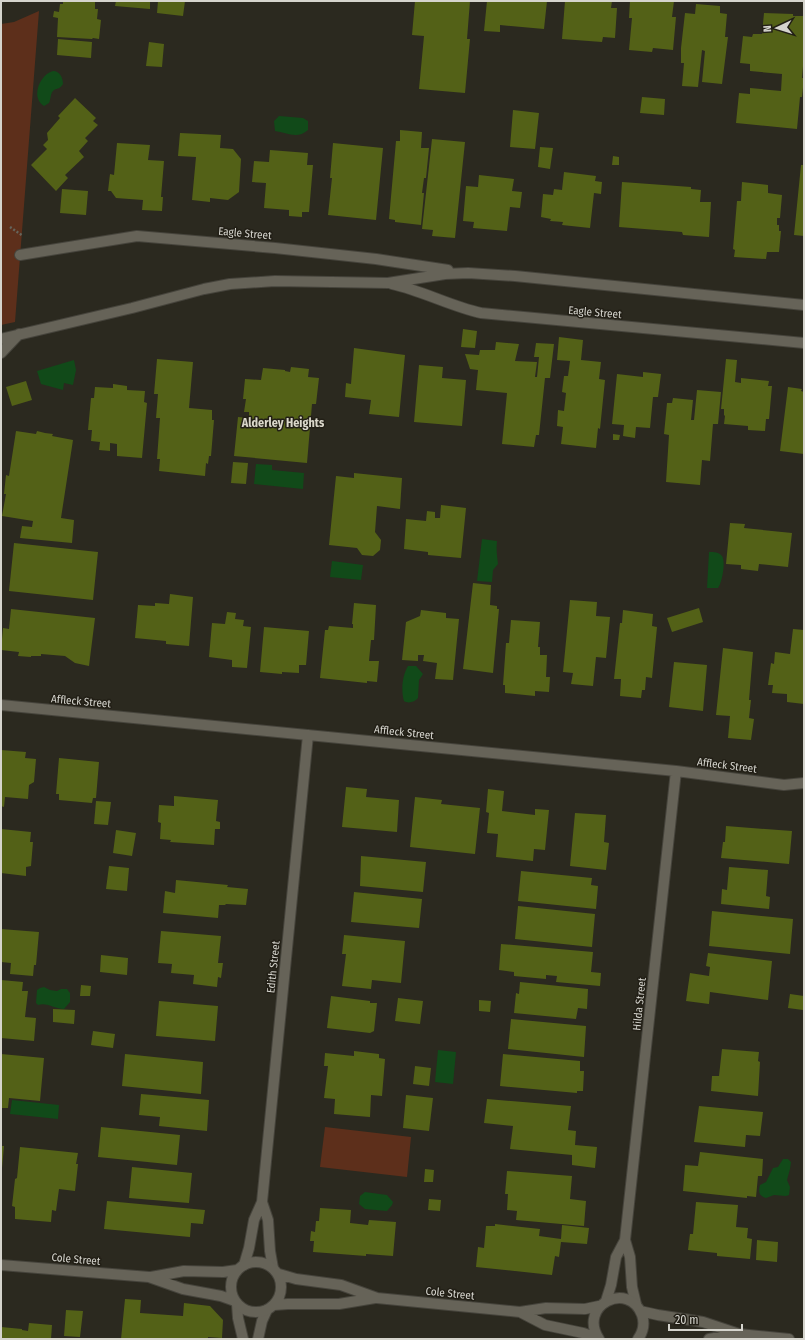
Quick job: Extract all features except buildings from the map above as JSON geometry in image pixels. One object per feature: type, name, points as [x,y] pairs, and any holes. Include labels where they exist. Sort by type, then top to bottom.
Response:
[{"type":"street","name":"Eagle Street","points":[[20,255],[137,236],[360,257],[468,273],[515,276],[804,305]]},
{"type":"street","name":"Eagle Street","points":[[1,339],[132,308],[204,289],[230,284],[275,281],[388,283],[445,274],[468,273]]},
{"type":"street","name":"Eagle Street","points":[[388,283],[420,291],[459,307],[481,313],[804,343]]},
{"type":"street","points":[[1,353],[19,334]]},
{"type":"street","name":"Affleck Street","points":[[1,706],[676,771],[784,785],[804,783]]},
{"type":"street","name":"Edith Street","points":[[241,1267],[249,1248],[254,1220],[262,1202],[308,735]]},
{"type":"street","name":"Hilda Street","points":[[598,1338],[594,1330],[593,1321],[611,1284],[616,1257],[625,1240],[676,771]]},
{"type":"street","name":"Edith Street","points":[[262,1202],[268,1220],[270,1251],[276,1271]]},
{"type":"street","name":"Hilda Street","points":[[625,1240],[630,1257],[632,1288],[643,1318],[644,1326],[642,1334],[638,1339]]},
{"type":"street","points":[[243,1339],[231,1284],[233,1276],[241,1267],[251,1262],[259,1261],[266,1263],[276,1271],[282,1281],[282,1289],[279,1298],[270,1308],[262,1321],[258,1339]]},
{"type":"street","name":"Cole Street","points":[[1,1265],[149,1277],[184,1271],[223,1272],[241,1267]]},
{"type":"street","name":"Cole Street","points":[[276,1271],[296,1279],[341,1285],[377,1298],[520,1312],[546,1308],[585,1309],[613,1299],[621,1298],[629,1300],[638,1307]]},
{"type":"street","name":"Cole Street","points":[[149,1277],[183,1289],[221,1296],[236,1303]]},
{"type":"street","name":"Cole Street","points":[[270,1308],[288,1304],[339,1304],[377,1298]]},
{"type":"street","points":[[236,1303],[249,1311],[258,1312],[270,1308]]},
{"type":"street","points":[[638,1307],[658,1316],[703,1322],[739,1334],[789,1339]]},
{"type":"street","name":"Cole Street","points":[[520,1312],[545,1325],[583,1333],[598,1338]]},
{"type":"street","points":[[708,1339],[739,1334]]},
{"type":"shaded area","points":[[39,11],[15,322],[1,325],[1,24],[14,22]]},
{"type":"shaded area","points":[[53,71],[58,72],[61,75],[63,84],[60,88],[53,91],[49,103],[44,106],[38,98],[38,87],[44,77]]},
{"type":"shaded area","points":[[279,116],[303,118],[308,121],[308,130],[300,135],[292,135],[275,131],[274,121]]},
{"type":"shaded area","points":[[74,360],[76,370],[73,385],[64,383],[63,390],[41,384],[37,371]]},
{"type":"shaded area","points":[[256,464],[272,465],[272,470],[304,473],[303,489],[254,484]]},
{"type":"shaded area","points":[[482,539],[497,541],[498,564],[493,570],[492,582],[477,581]]},
{"type":"shaded area","points":[[709,552],[715,552],[722,556],[724,563],[721,582],[718,588],[707,588]]},
{"type":"shaded area","points":[[332,561],[363,565],[361,580],[330,577]]},
{"type":"shaded area","points":[[408,666],[416,666],[423,674],[419,680],[418,698],[411,702],[404,701],[403,693],[403,679]]},
{"type":"shaded area","points":[[44,987],[57,991],[67,989],[70,993],[70,1002],[64,1009],[45,1004],[38,1005],[36,1003],[37,990]]},
{"type":"shaded area","points":[[438,1050],[456,1052],[453,1084],[435,1082]]},
{"type":"shaded area","points":[[12,1100],[59,1105],[58,1119],[10,1114]]},
{"type":"shaded area","points":[[325,1127],[411,1137],[407,1177],[320,1167]]},
{"type":"shaded area","points":[[783,1159],[788,1159],[791,1162],[787,1180],[790,1187],[789,1195],[774,1195],[766,1198],[762,1196],[759,1190],[760,1185],[766,1182],[773,1168],[778,1167]]},
{"type":"shaded area","points":[[365,1192],[387,1195],[393,1202],[392,1205],[387,1211],[365,1209],[359,1204],[360,1196]]},
{"type":"district","name":"Alderley Heights","points":[[283,423]]}]
